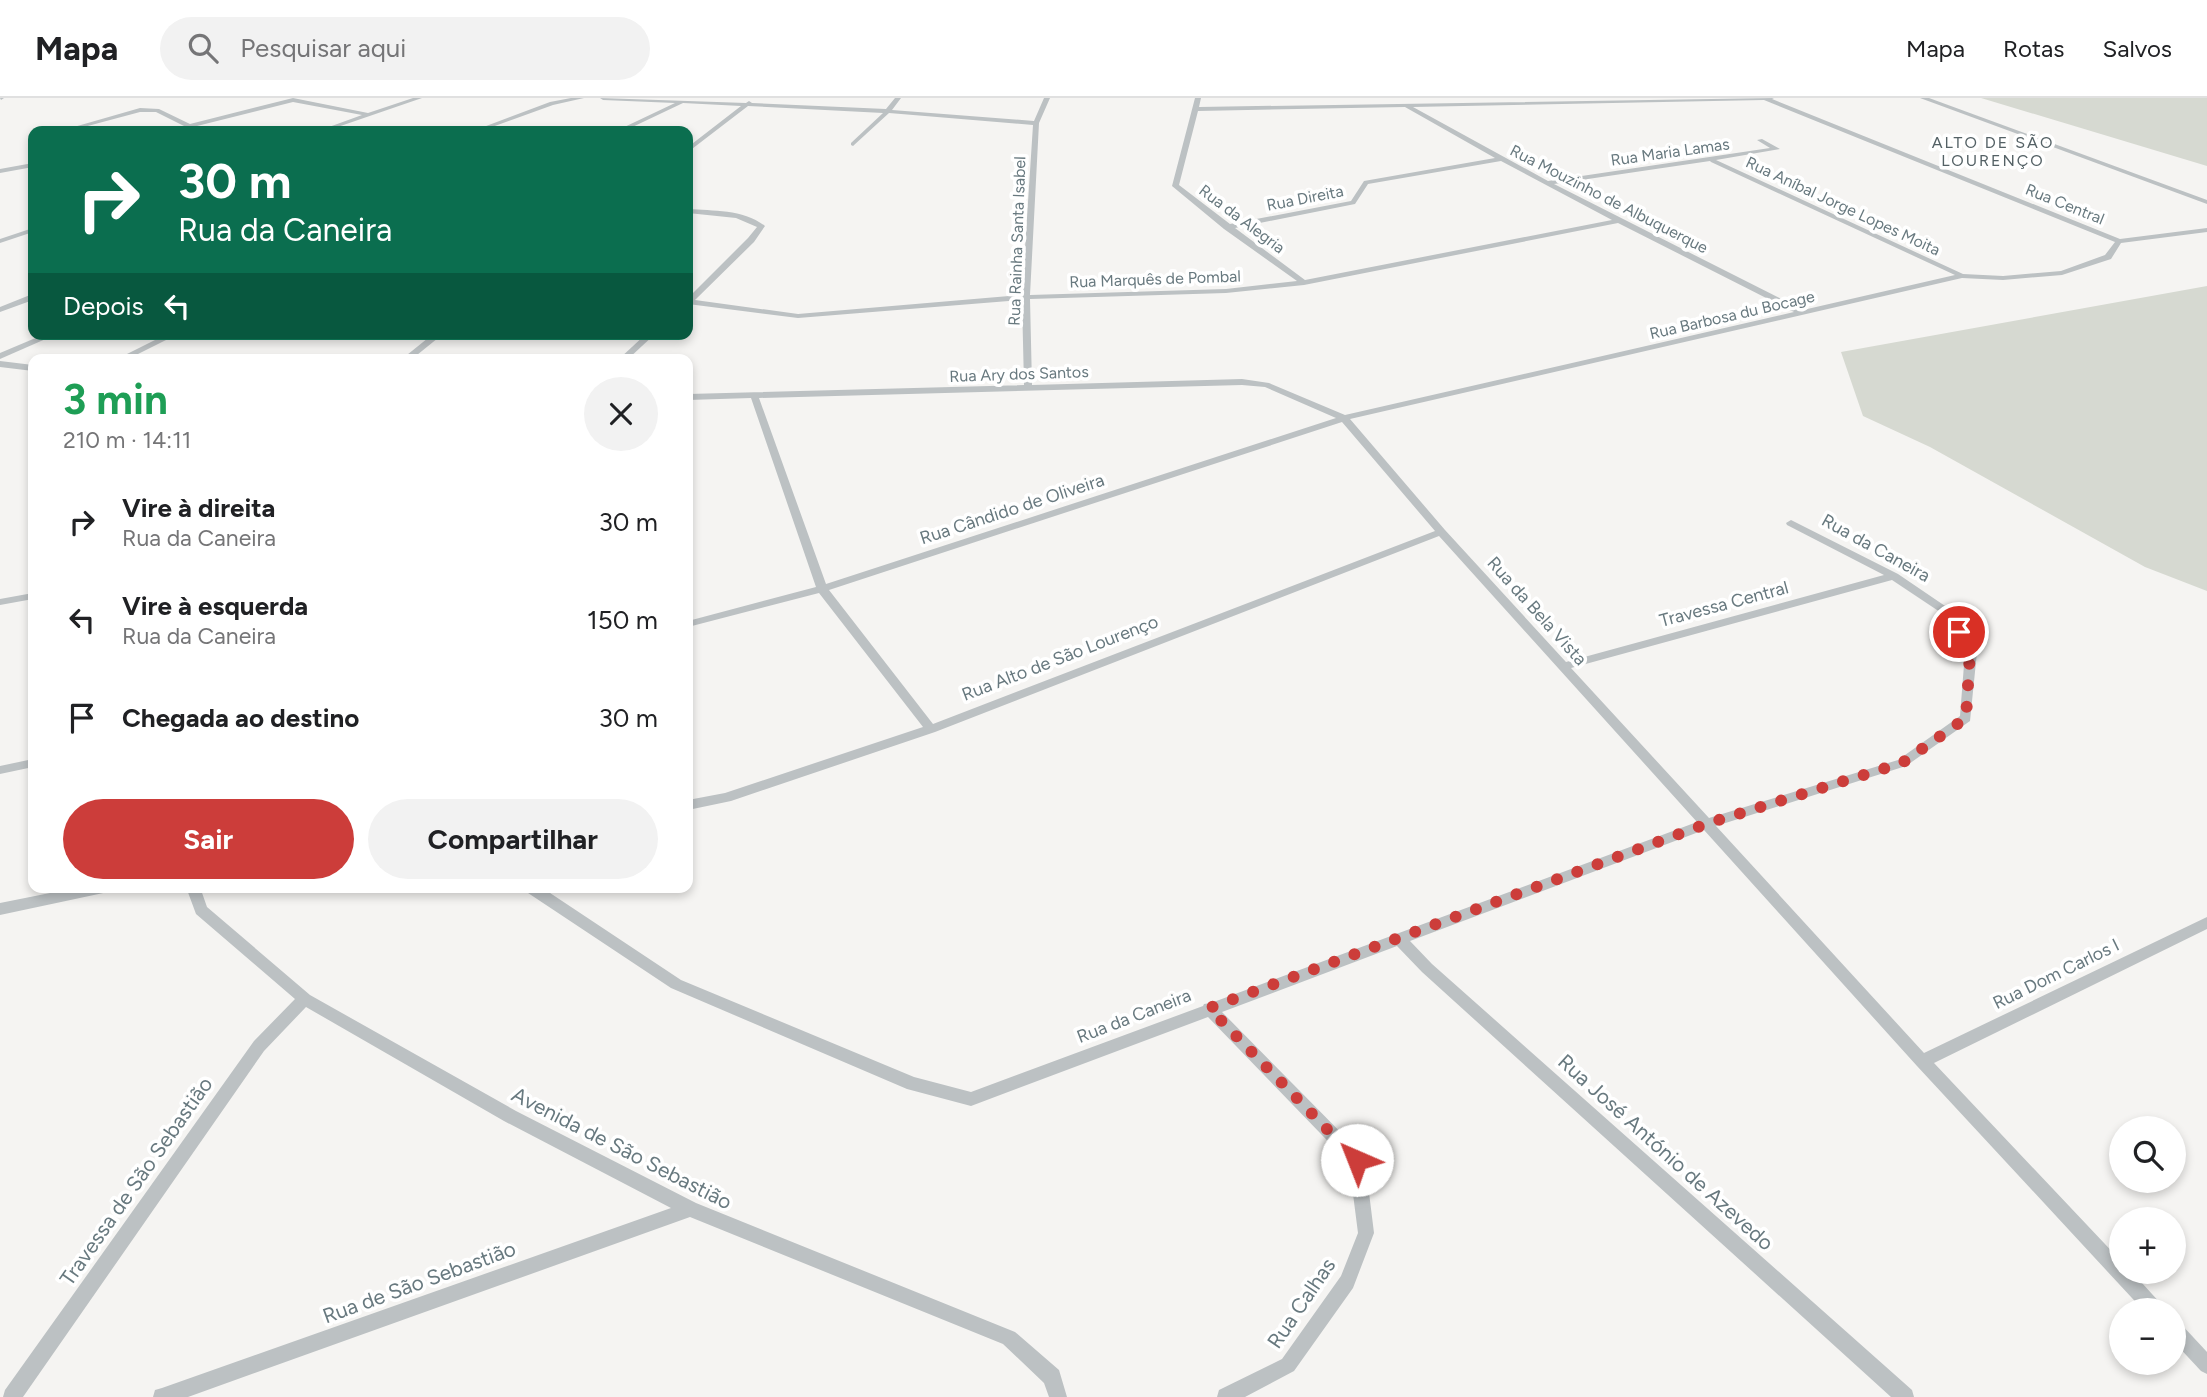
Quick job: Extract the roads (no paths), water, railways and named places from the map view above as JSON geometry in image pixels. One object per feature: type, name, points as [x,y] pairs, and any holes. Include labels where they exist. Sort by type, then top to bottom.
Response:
[{"type":"street","points":[[336,126],[419,98]]},
{"type":"street","points":[[490,126],[552,103],[580,98]]},
{"type":"street","points":[[603,98],[888,111],[1037,123]]},
{"type":"street","points":[[693,146],[754,98]]},
{"type":"street","points":[[853,144],[898,98]]},
{"type":"street","name":"Rua Rainha Santa Isabel","points":[[1028,387],[1026,297],[1037,123],[1047,98]]},
{"type":"street","points":[[1198,98],[1196,109],[1769,99]]},
{"type":"street","points":[[1923,98],[2207,202]]},
{"type":"street","name":"Rua Central","points":[[1769,99],[2119,241]]},
{"type":"street","points":[[194,126],[293,100],[369,115]]},
{"type":"street","points":[[630,126],[684,102]]},
{"type":"street","name":"Rua Mouzinho de Albuquerque","points":[[1406,105],[1500,159],[1618,221],[1802,313]]},
{"type":"street","name":"Rua da Alegria","points":[[1196,109],[1175,186],[1304,284]]},
{"type":"street","points":[[81,126],[140,110],[157,110],[188,126]]},
{"type":"street","name":"Rua Maria Lamas","points":[[1547,183],[1713,161],[1777,149],[1760,140]]},
{"type":"street","name":"Rua Direita","points":[[1227,227],[1353,203],[1366,182],[1500,159]]},
{"type":"street","name":"Rua Aníbal Jorge Lopes Moita","points":[[1713,161],[1962,276]]},
{"type":"street","points":[[0,171],[28,166]]},
{"type":"street","points":[[693,212],[743,218],[755,221],[761,226],[751,240],[693,296]]},
{"type":"street","name":"Rua Marquês de Pombal","points":[[693,302],[798,316],[1026,297],[1226,291],[1304,284],[1618,221]]},
{"type":"street","points":[[2119,241],[2207,230]]},
{"type":"street","points":[[0,241],[28,231]]},
{"type":"street","name":"Rua Barbosa du Bocage","points":[[1344,418],[1962,276],[2003,278],[2062,273],[2108,257],[2119,241]]},
{"type":"street","points":[[0,310],[28,299]]},
{"type":"street","points":[[0,356],[39,340]]},
{"type":"street","points":[[132,354],[161,340]]},
{"type":"street","points":[[413,354],[431,340]]},
{"type":"street","points":[[629,354],[644,340]]},
{"type":"street","points":[[0,364],[28,367]]},
{"type":"street","name":"Rua Ary dos Santos","points":[[693,397],[755,398],[1242,382],[1266,385],[1344,418]]},
{"type":"street","points":[[755,398],[822,589],[931,729]]},
{"type":"street","name":"Rua da Bela Vista","points":[[1344,418],[1441,532],[1706,824]]},
{"type":"street","name":"Rua Cândido de Oliveira","points":[[693,623],[822,589],[1344,418]]},
{"type":"street","name":"Rua da Caneira","points":[[539,893],[676,984],[912,1084],[971,1099],[1706,824],[1902,763],[1966,718],[1970,652],[1948,611],[1894,576],[1791,523]]},
{"type":"street","name":"Rua Alto de São Lourenço","points":[[693,804],[726,798],[931,729],[1441,532]]},
{"type":"street","name":"Travessa Central","points":[[1564,666],[1894,576]]},
{"type":"street","points":[[0,602],[28,597]]},
{"type":"street","points":[[0,770],[28,764]]},
{"type":"street","points":[[1706,824],[1922,1061],[2144,1298]]},
{"type":"street","points":[[0,909],[79,893]]},
{"type":"street","name":"Avenida de São Sebastião","points":[[195,893],[201,910],[305,999],[510,1116],[690,1209],[1009,1338],[1052,1377],[1058,1397]]},
{"type":"street","name":"Rua Dom Carlos I","points":[[1922,1061],[2207,923]]},
{"type":"street","name":"Rua José António de Azevedo","points":[[1398,938],[1427,968],[1905,1397]]},
{"type":"street","name":"Travessa de São Sebastião","points":[[12,1397],[259,1046],[305,999]]},
{"type":"street","name":"Rua Calhas","points":[[1209,1008],[1357,1160],[1366,1233],[1346,1282],[1288,1365],[1226,1397]]},
{"type":"street","name":"Rua de São Sebastião","points":[[162,1397],[690,1209]]},
{"type":"street","points":[[2186,1342],[2207,1365]]},
{"type":"district","name":"ALTO DE SÃO LOURENÇO","points":[[1993,151]]}]
